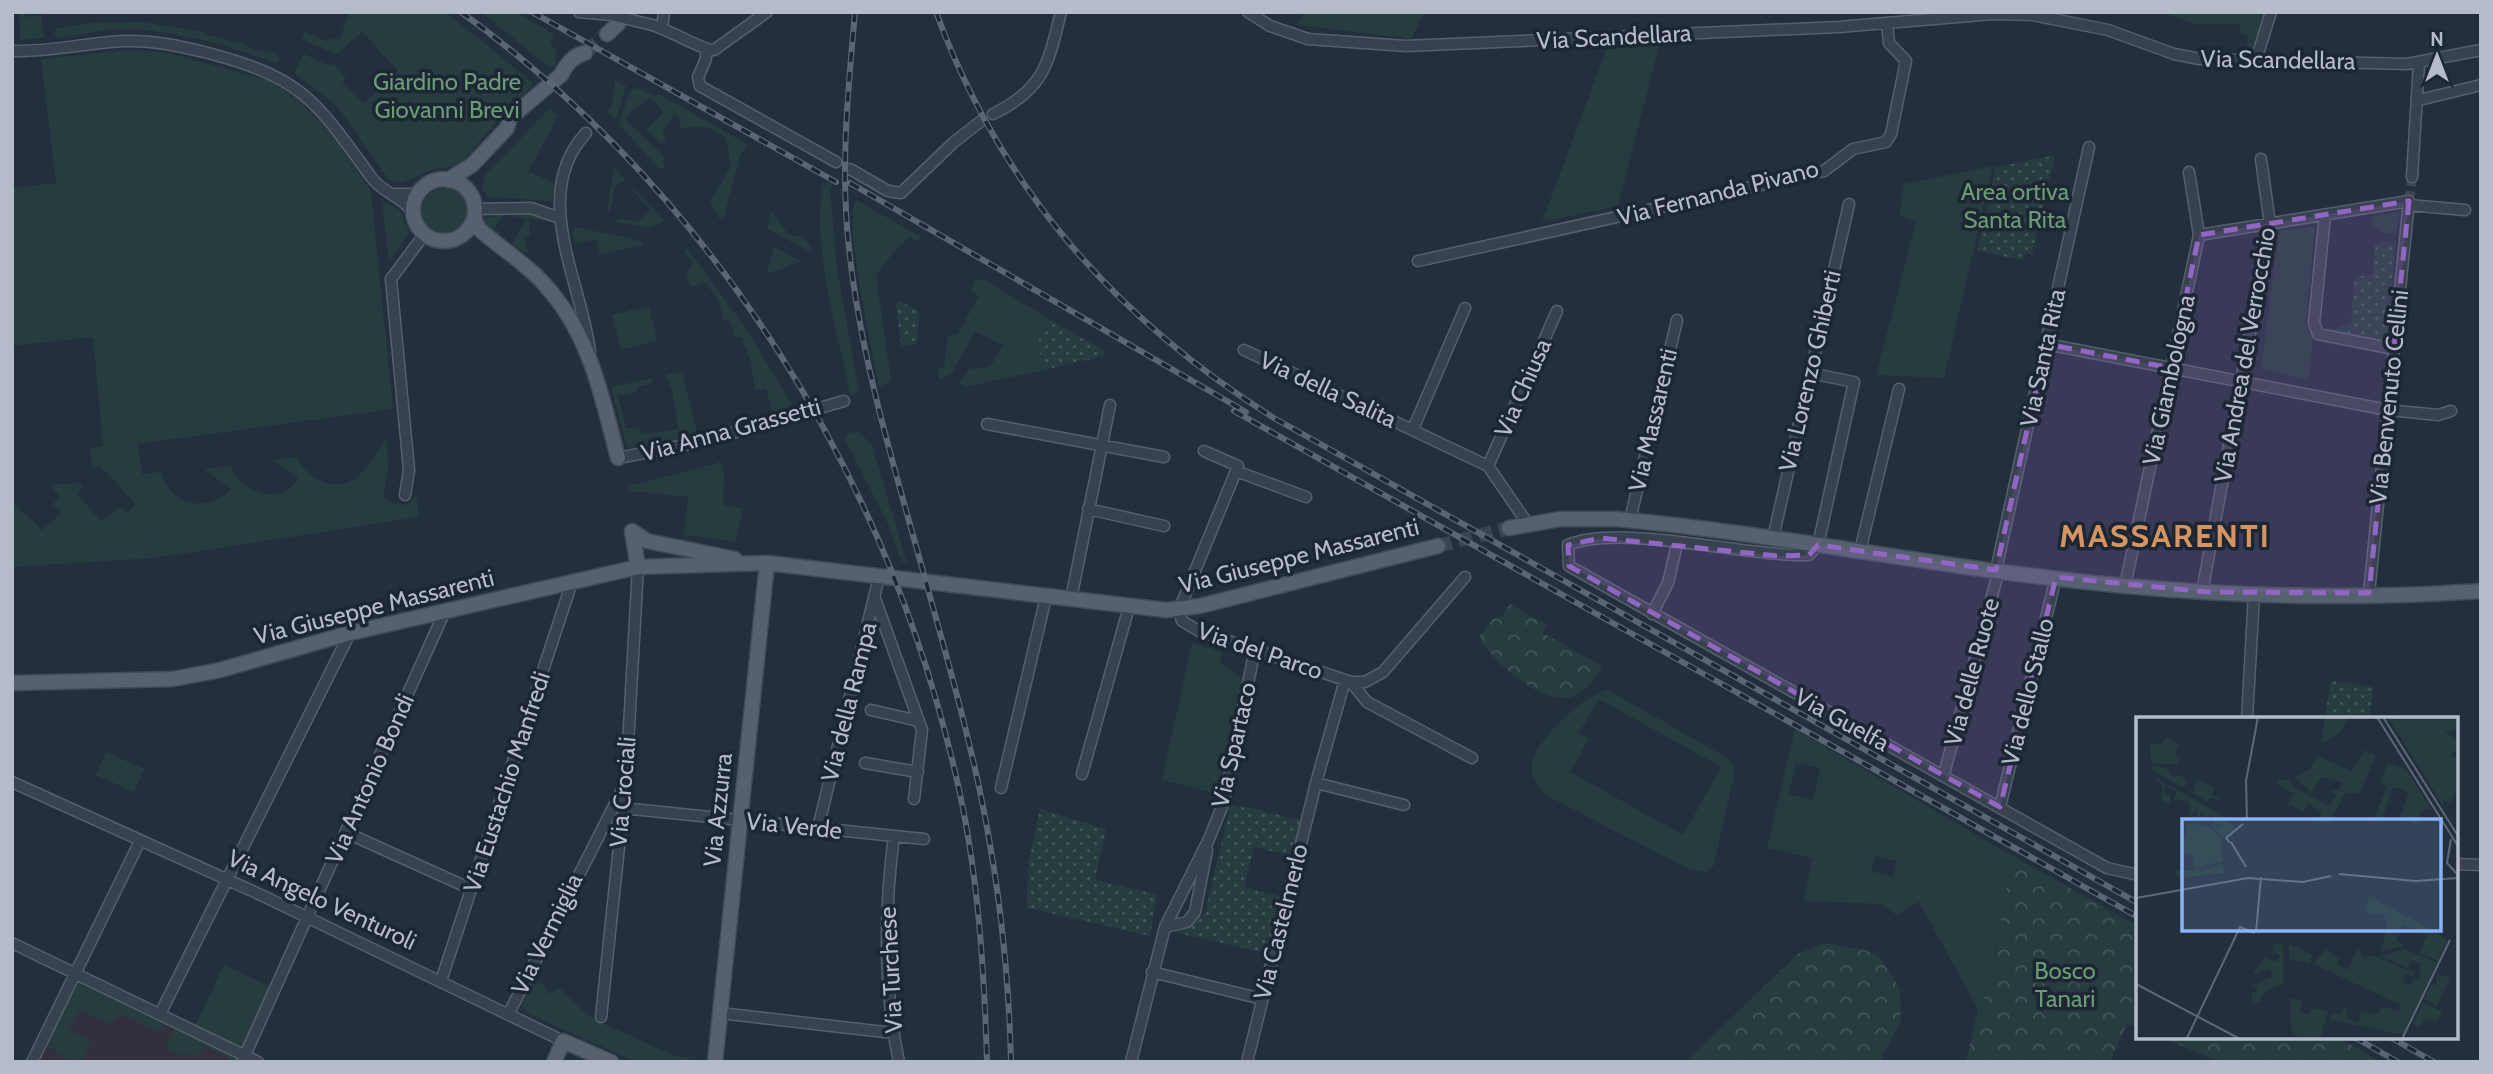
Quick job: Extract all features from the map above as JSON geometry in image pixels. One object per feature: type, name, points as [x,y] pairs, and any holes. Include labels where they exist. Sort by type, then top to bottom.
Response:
[{"type":"main road","points":[[586,52],[578,54],[538,97],[535,105],[506,128],[487,151],[473,174],[470,193],[479,229],[544,283],[590,355],[618,458]]},
{"type":"main road","points":[[487,151],[461,174],[448,180],[434,181],[422,189],[414,215],[424,235],[442,241],[462,235],[499,247]]},
{"type":"main road","points":[[448,180],[470,193]]},
{"type":"main road","points":[[462,235],[474,214]]},
{"type":"main road","points":[[1509,528],[1587,518],[1630,520],[2125,586],[2202,592],[2254,594],[2481,591]]},
{"type":"main road","name":"Via Giuseppe Massarenti","points":[[638,567],[632,531],[647,541],[716,554],[746,563]]},
{"type":"main road","name":"Via Giuseppe Massarenti","points":[[12,683],[173,678],[220,670],[350,633],[638,567],[767,563],[1129,607],[1179,610],[1438,546]]},
{"type":"main road","name":"Via Azzurra","points":[[715,1062],[767,563]]},
{"type":"main road","points":[[554,1062],[563,1041]]},
{"type":"main road","name":"Via Angelo Venturoli","points":[[563,1041],[611,1062]]},
{"type":"street","points":[[579,12],[612,24],[660,28],[700,44],[706,51],[706,59],[698,77],[700,86],[836,162]]},
{"type":"street","points":[[660,28],[664,12]]},
{"type":"street","points":[[706,51],[722,48],[767,12]]},
{"type":"street","points":[[993,114],[1023,98],[1039,78],[1061,12]]},
{"type":"street","name":"Via Scandellara","points":[[1248,12],[1270,26],[1308,38],[1406,46],[1887,24],[1973,15],[2033,15],[2108,30],[2189,58],[2419,63],[2481,50]]},
{"type":"street","points":[[2256,60],[2271,12]]},
{"type":"street","name":"Via Fernanda Pivano","points":[[1419,261],[1824,171],[1853,149],[1886,142],[1891,134],[1906,61],[1888,43],[1887,24]]},
{"type":"street","points":[[12,51],[124,41],[154,42],[212,55],[272,73],[294,86],[327,116],[377,185],[408,205],[414,215]]},
{"type":"street","points":[[2412,177],[2419,100],[2419,63]]},
{"type":"street","points":[[2419,100],[2481,85]]},
{"type":"street","points":[[850,169],[888,191],[901,193],[953,142],[981,121]]},
{"type":"street","points":[[586,133],[575,145],[563,178],[560,218],[590,355]]},
{"type":"street","name":"Via Santa Rita","points":[[1998,570],[2089,147]]},
{"type":"street","name":"Via Andrea del Verrocchio","points":[[2202,592],[2270,224],[2261,159]]},
{"type":"street","name":"Via Giambologna","points":[[2125,586],[2199,235],[2189,172]]},
{"type":"street","points":[[390,194],[413,194],[422,189]]},
{"type":"street","points":[[2199,235],[2409,203],[2465,210]]},
{"type":"street","name":"Via Benvenuto Cellini","points":[[2369,593],[2409,203]]},
{"type":"street","name":"Via Lorenzo Ghiberti","points":[[1773,538],[1849,204]]},
{"type":"street","points":[[474,214],[531,208],[560,218]]},
{"type":"street","points":[[2325,215],[2314,323],[2318,334],[2394,349]]},
{"type":"street","points":[[405,495],[409,470],[391,278],[424,235]]},
{"type":"street","points":[[561,306],[579,298]]},
{"type":"street","name":"Via della Salita","points":[[1413,429],[1465,308]]},
{"type":"street","name":"Via Chiusa","points":[[1488,466],[1557,311]]},
{"type":"street","name":"Via Massarenti","points":[[1630,520],[1677,320]]},
{"type":"street","points":[[2046,344],[2388,410],[2438,415],[2451,411]]},
{"type":"street","name":"Via della Salita","points":[[1244,350],[1488,466],[1528,524]]},
{"type":"street","points":[[1652,614],[1668,583],[1677,544],[1778,556],[1809,555],[1818,545],[1854,382],[1810,373]]},
{"type":"street","points":[[1860,551],[1899,389]]},
{"type":"street","name":"Via Anna Grassetti","points":[[618,458],[701,443],[844,401]]},
{"type":"street","points":[[1071,599],[1110,405]]},
{"type":"street","points":[[987,424],[1164,457]]},
{"type":"street","points":[[1179,610],[1238,466],[1204,451]]},
{"type":"street","points":[[1236,471],[1306,497]]},
{"type":"street","points":[[1088,509],[1164,526]]},
{"type":"street","name":"Via Guelfa","points":[[1677,544],[1601,538],[1568,545],[1569,566],[1877,740],[1944,774],[2107,868],[2136,875]]},
{"type":"street","name":"Via Crociali","points":[[601,1017],[626,781],[638,567]]},
{"type":"street","name":"Via delle Ruote","points":[[1944,774],[1998,570]]},
{"type":"street","name":"Via della Rampa","points":[[818,828],[879,577]]},
{"type":"street","name":"Via del Parco","points":[[1179,610],[1182,621],[1190,628],[1348,681],[1365,682],[1390,666],[1465,577]]},
{"type":"street","name":"Via dello Stallo","points":[[2000,807],[2056,577]]},
{"type":"street","name":"Via Eustachio Manfredi","points":[[441,981],[572,582]]},
{"type":"street","points":[[2247,717],[2254,594]]},
{"type":"street","points":[[874,596],[922,730],[914,799]]},
{"type":"street","points":[[1001,788],[1046,597]]},
{"type":"street","points":[[1082,774],[1129,607]]},
{"type":"street","name":"Via Antonio Bondi","points":[[244,1059],[445,611]]},
{"type":"street","points":[[160,1014],[350,633]]},
{"type":"street","name":"Via Spartaco","points":[[1131,1062],[1165,927],[1209,839],[1224,802],[1255,649]]},
{"type":"street","name":"Via del Parco","points":[[1348,681],[1367,702],[1472,758]]},
{"type":"street","name":"Via Castelmerlo","points":[[1247,1062],[1316,783],[1348,681]]},
{"type":"street","points":[[871,710],[919,721]]},
{"type":"street","points":[[865,763],[918,772]]},
{"type":"street","name":"Via Vermiglia","points":[[509,1013],[626,781]]},
{"type":"street","name":"Via Angelo Venturoli","points":[[12,782],[228,880],[563,1041]]},
{"type":"street","points":[[1316,783],[1404,804]]},
{"type":"street","name":"Via Verde","points":[[622,808],[924,839]]},
{"type":"street","points":[[347,833],[471,889]]},
{"type":"street","name":"Via Turchese","points":[[894,836],[885,932],[893,1034],[899,1062]]},
{"type":"street","name":"Via Spartaco","points":[[1165,927],[1187,922],[1195,912],[1209,839]]},
{"type":"street","points":[[32,1062],[140,841]]},
{"type":"street","points":[[2458,864],[2481,865]]},
{"type":"street","points":[[12,943],[160,1014],[244,1059],[258,1062]]},
{"type":"street","points":[[1152,972],[1262,999]]},
{"type":"street","points":[[720,1013],[893,1034]]},
{"type":"highlighted area","points":[[2409,201],[2369,593],[2207,592],[2056,577],[2000,807],[1569,566],[1566,557],[1568,545],[1601,538],[1778,556],[1809,555],[1818,545],[1996,570],[2046,344],[2171,368],[2199,235]]},
{"type":"shaded area","points":[[77,978],[239,1055],[235,1062],[39,1062]]},
{"type":"green space","points":[[19,12],[25,12],[26,17],[41,15],[44,38],[20,40]]},
{"type":"green space","name":"Giardino Padre Giovanni Brevi","points":[[350,12],[446,12],[532,82],[532,86],[502,115],[460,165],[431,170],[402,183],[389,180],[336,105],[294,73],[304,54],[325,64],[335,65],[346,78],[342,82],[364,103],[398,71],[362,32],[337,54],[302,40],[305,32],[329,42],[332,38],[339,40]]},
{"type":"green space","points":[[481,12],[516,12],[554,34],[550,43],[556,51],[556,64],[550,68]]},
{"type":"green space","points":[[1305,12],[1425,12],[1411,39],[1296,25]]},
{"type":"green space","points":[[2162,12],[2267,12],[2253,49],[2247,49],[2248,35],[2241,34],[2240,24],[2195,24]]},
{"type":"green space","points":[[140,22],[205,32],[241,43],[256,52],[257,49],[276,53],[280,58],[277,64],[204,40],[166,33],[128,29],[58,38],[54,33],[56,28],[92,23]]},
{"type":"green space","points":[[1660,41],[1618,206],[1542,222],[1608,45]]},
{"type":"green space","points":[[130,50],[169,53],[271,81],[297,99],[336,139],[371,191],[393,409],[138,444],[142,474],[161,472],[172,493],[190,503],[211,501],[222,497],[231,489],[204,469],[230,466],[235,475],[252,489],[272,494],[291,487],[298,478],[272,460],[297,457],[314,477],[330,484],[348,483],[368,465],[386,439],[389,464],[383,496],[391,503],[409,505],[416,495],[419,517],[155,558],[12,567],[12,502],[42,530],[61,513],[53,504],[60,497],[50,485],[80,483],[83,487],[77,493],[101,521],[120,506],[127,512],[136,504],[100,466],[92,468],[90,448],[103,446],[93,337],[12,346],[12,188],[56,183],[41,59]]},
{"type":"green space","points":[[615,80],[626,86],[616,119],[608,112],[612,104]]},
{"type":"green space","points":[[638,88],[654,96],[659,94],[748,145],[741,153],[724,216],[720,220],[710,202],[731,166],[726,140],[717,131],[706,127],[680,129],[679,118],[674,114],[662,133],[666,138],[662,144],[646,129],[664,113],[650,97],[627,116],[626,121],[663,155],[664,168],[659,169],[619,124],[630,91]]},
{"type":"green space","points":[[550,108],[558,116],[529,171],[556,184],[552,201],[487,197],[482,187],[485,175]]},
{"type":"green space","name":"Area ortiva Santa Rita","points":[[2055,155],[2032,254],[2026,253],[2024,260],[1977,251],[1996,167]]},
{"type":"green space","points":[[1993,166],[1944,378],[1876,375],[1916,222],[1899,216],[1904,184]]},
{"type":"green space","points":[[614,167],[664,221],[662,223],[649,228],[615,222],[619,219],[639,221],[650,210],[625,180],[615,187],[610,211],[607,211]]},
{"type":"green space","points":[[823,183],[832,185],[830,190],[837,269],[859,391],[851,396],[833,318],[820,233]]},
{"type":"green space","points":[[445,188],[461,195],[468,211],[461,227],[445,234],[429,227],[422,211],[429,195]]},
{"type":"green space","points":[[856,200],[923,238],[916,240],[910,237],[895,250],[876,276],[891,381],[879,387],[856,259],[853,212]]},
{"type":"green space","points":[[382,202],[400,210],[409,233],[389,262]]},
{"type":"green space","points":[[772,211],[788,234],[802,237],[811,247],[811,252],[767,229]]},
{"type":"green space","points":[[2400,211],[2396,234],[2384,233],[2372,225],[2371,217]]},
{"type":"green space","points":[[531,212],[546,216],[546,221],[529,219],[530,236],[524,238],[528,254],[512,245],[526,219],[503,214],[494,228],[501,233],[499,236],[484,224],[485,218],[496,216],[497,213]]},
{"type":"green space","points":[[2315,226],[2306,324],[2313,337],[2309,380],[2261,369],[2279,231]]},
{"type":"green space","points":[[576,227],[642,241],[643,245],[600,254],[596,239],[575,244],[572,231]]},
{"type":"green space","points":[[2396,241],[2386,347],[2378,346],[2375,338],[2337,332],[2337,338],[2332,337],[2333,330],[2351,322],[2354,277],[2372,275],[2375,244]]},
{"type":"green space","points":[[774,247],[799,260],[800,262],[766,274]]},
{"type":"green space","points":[[687,248],[747,330],[794,408],[773,414],[766,389],[755,390],[751,363],[742,337],[734,337],[730,321],[724,320],[719,301],[706,283],[691,287],[686,276],[693,264],[684,250]]},
{"type":"green space","points":[[975,280],[985,280],[1051,320],[1037,342],[1044,370],[964,387],[959,382],[970,369],[990,367],[1003,345],[975,331],[952,373],[939,380],[937,369],[944,367],[948,335],[957,335],[979,296],[970,290]]},
{"type":"green space","points":[[899,301],[919,311],[917,344],[901,346],[896,305]]},
{"type":"green space","points":[[649,306],[657,341],[621,350],[612,315]]},
{"type":"green space","points":[[1051,320],[1104,351],[1104,356],[1044,370],[1037,342]]},
{"type":"green space","points":[[680,372],[683,374],[698,436],[627,448],[611,387],[652,378],[653,383],[638,387],[637,392],[618,396],[626,428],[640,427],[642,434],[678,429],[672,389],[665,375]]},
{"type":"green space","points":[[859,432],[872,445],[907,563],[901,561],[888,524],[845,439],[848,433]]},
{"type":"green space","points":[[721,462],[724,474],[723,505],[743,509],[735,542],[684,535],[688,497],[629,491],[628,486]]},
{"type":"green space","points":[[1510,604],[1547,625],[1543,633],[1602,666],[1581,692],[1571,697],[1559,698],[1532,688],[1506,669],[1485,647],[1479,637],[1493,619],[1503,616]]},
{"type":"green space","points":[[1192,643],[1222,652],[1220,663],[1244,680],[1217,794],[1162,780]]},
{"type":"green space","points":[[2331,681],[2373,687],[2369,717],[2324,717]]},
{"type":"green space","points":[[1608,690],[1729,759],[1735,771],[1714,865],[1706,872],[1686,868],[1544,794],[1537,784],[1532,764],[1542,743],[1574,709],[1598,693]],"holes":[[[1599,699],[1721,767],[1683,835],[1570,772],[1589,739],[1579,733]]]},
{"type":"green space","points":[[1795,729],[2011,855],[1991,985],[1978,1009],[1919,902],[1897,915],[1880,904],[1804,901],[1812,858],[1767,848]],"holes":[[[1796,763],[1820,768],[1813,800],[1789,794]],[[1875,856],[1897,861],[1893,877],[1871,871]]]},
{"type":"green space","points":[[106,752],[144,769],[134,792],[96,775]]},
{"type":"green space","points":[[1231,804],[1301,820],[1292,856],[1254,847],[1244,887],[1283,897],[1269,954],[1174,932],[1190,926],[1205,912]]},
{"type":"green space","points":[[1040,809],[1106,829],[1095,880],[1157,894],[1150,936],[1027,908],[1028,864]]},
{"type":"green space","name":"Bosco Tanari","points":[[2011,855],[2136,925],[2136,1026],[2127,1024],[2110,1062],[1966,1062],[1978,1009],[1991,985]]},
{"type":"green space","points":[[1824,943],[1865,950],[1880,957],[1900,989],[1901,1021],[1881,1059],[1876,1062],[1685,1062],[1798,954]]},
{"type":"green space","points":[[224,965],[275,989],[245,1056],[193,1030]]},
{"type":"green space","points":[[77,978],[168,1021],[159,1031],[120,1015],[108,1024],[79,1010],[69,1030],[91,1042],[82,1059],[68,1059],[46,1045]]},
{"type":"green space","points":[[527,978],[542,984],[549,994],[559,988],[593,1019],[673,1055],[703,1062],[636,1062],[527,1013],[517,1000]]},
{"type":"green space","points":[[176,1025],[239,1055],[235,1062],[227,1062],[228,1057],[204,1046],[199,1056],[170,1053],[166,1045]]},
{"type":"green space","name":"Bosco Tanari","points":[[2166,1039],[2341,1039],[2381,1062],[2220,1062]]},
{"type":"tunnel","points":[[586,52],[607,34]]},
{"type":"tunnel","points":[[2409,201],[2412,177]]},
{"type":"tunnel","points":[[1438,546],[1509,528]]},
{"type":"railway","points":[[461,12],[552,85],[635,167],[710,255],[777,350],[835,450],[885,555],[925,664],[956,776],[970,847],[979,918],[987,1062]]},
{"type":"railway","points":[[532,12],[836,182]]},
{"type":"railway","points":[[855,12],[845,160],[846,219],[855,291],[881,417],[959,702],[980,792],[1000,911],[1011,1062]]},
{"type":"railway","points":[[936,12],[963,76],[994,136],[1030,192],[1070,244],[1115,293],[1164,338],[1217,379],[1274,418],[2136,902]]},
{"type":"railway","points":[[850,183],[1246,412]]},
{"type":"railway","points":[[1234,411],[2136,916]]},
{"type":"railway","points":[[2358,1039],[2398,1062]]},
{"type":"railway","points":[[2394,1039],[2434,1062]]},
{"type":"district","name":"MASSARENTI","points":[[2165,536]]}]
